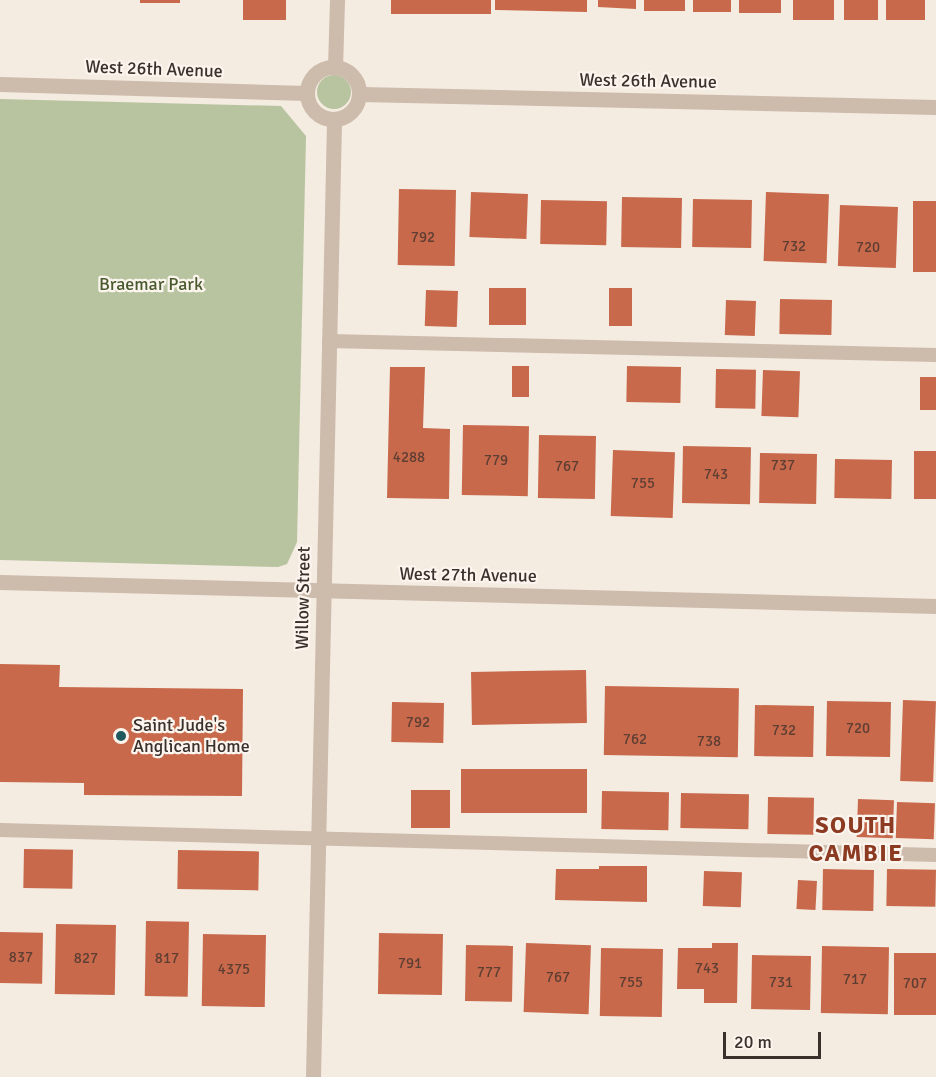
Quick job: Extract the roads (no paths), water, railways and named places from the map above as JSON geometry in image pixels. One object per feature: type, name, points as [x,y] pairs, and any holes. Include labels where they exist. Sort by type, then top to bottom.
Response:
[{"type":"street","points":[[335,68],[337,0]]},
{"type":"street","points":[[335,68],[353,76],[360,94],[352,112],[334,119],[315,112],[307,93],[316,74],[335,68]]},
{"type":"street","name":"West 26th Avenue","points":[[0,84],[307,93]]},
{"type":"street","name":"West 26th Avenue","points":[[360,94],[936,107]]},
{"type":"street","name":"Willow Street","points":[[313,1077],[316,837],[324,591],[334,119]]},
{"type":"street","name":"West 27th Avenue","points":[[0,582],[936,606]]},
{"type":"lane","points":[[329,341],[936,355]]},
{"type":"lane","points":[[0,830],[936,855]]},
{"type":"place","name":"Saint Jude's Anglican Home","points":[[121,736]]},
{"type":"district","name":"SOUTH CAMBIE","points":[[856,840]]},
{"type":"park label","name":"Braemar Park","points":[[151,284]]}]
